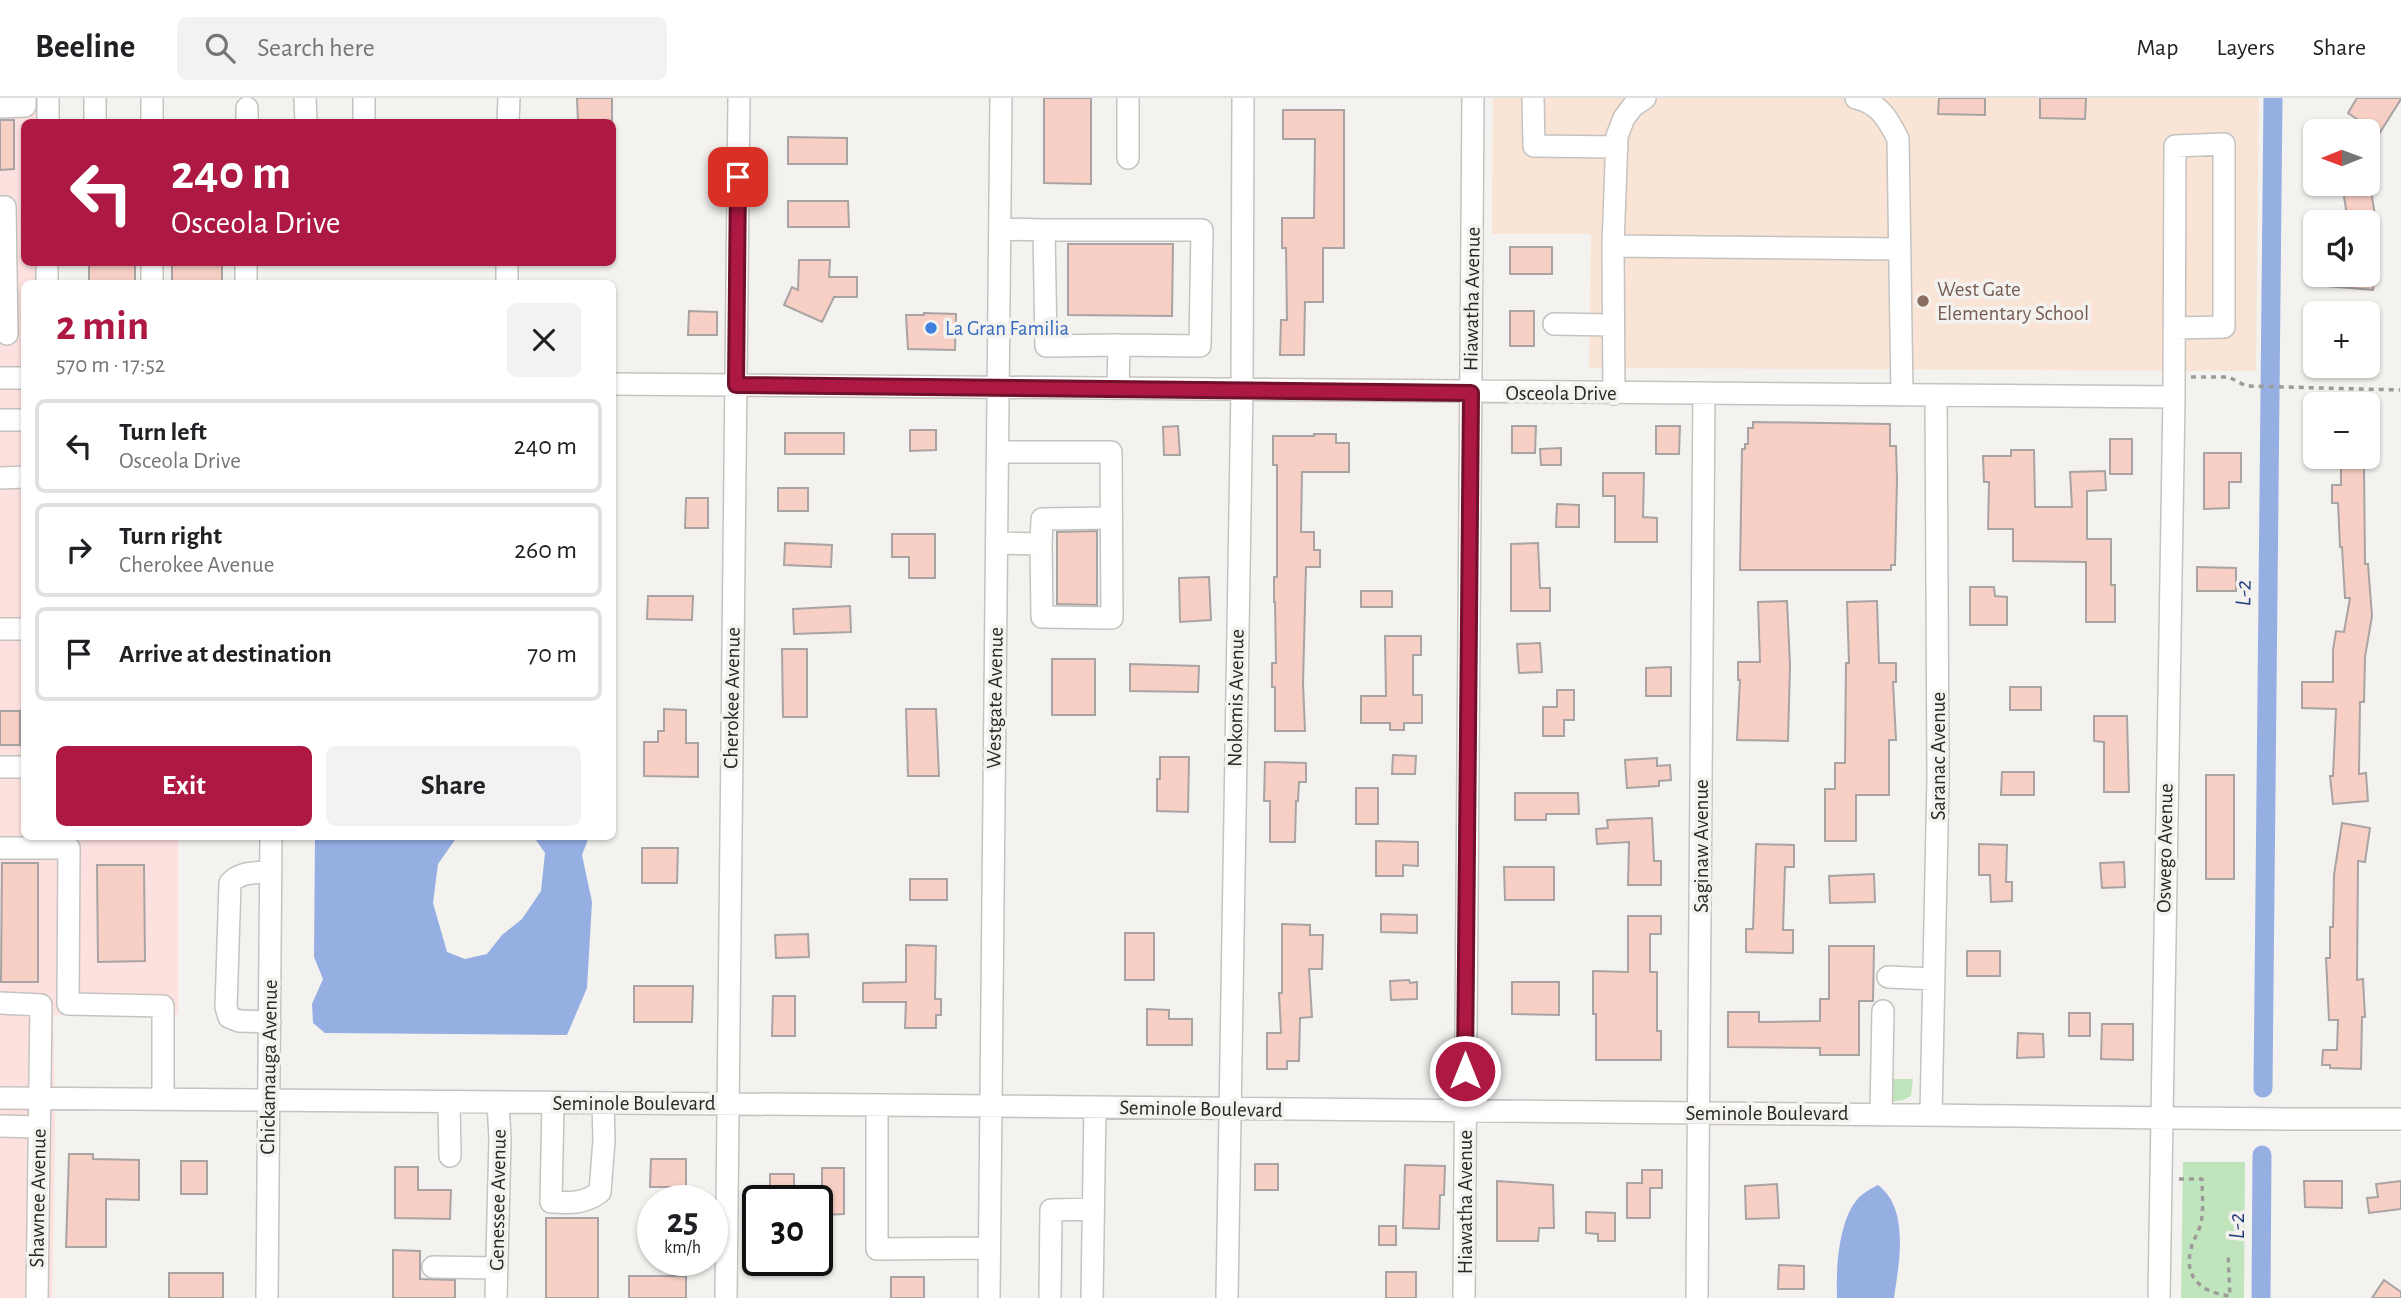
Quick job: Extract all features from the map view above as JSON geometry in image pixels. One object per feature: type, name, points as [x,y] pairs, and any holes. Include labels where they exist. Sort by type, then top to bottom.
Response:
[{"type":"street","points":[[48,98],[48,119]]},
{"type":"street","points":[[95,98],[95,119]]},
{"type":"street","points":[[152,98],[152,119]]},
{"type":"street","points":[[306,98],[306,119]]},
{"type":"street","points":[[364,98],[364,119]]},
{"type":"street","points":[[508,119],[509,98]]},
{"type":"street","name":"Cherokee Avenue","points":[[726,1298],[739,98]]},
{"type":"street","name":"Westgate Avenue","points":[[989,1298],[1002,98]]},
{"type":"street","points":[[1128,98],[1128,158]]},
{"type":"street","name":"Nokomis Avenue","points":[[1227,1298],[1242,389],[1243,98]]},
{"type":"street","name":"Hiawatha Avenue","points":[[1464,1298],[1474,98]]},
{"type":"street","points":[[1533,98],[1534,146],[1617,147]]},
{"type":"street","points":[[1614,394],[1613,246],[1617,136],[1623,118],[1633,106],[1645,98]]},
{"type":"street","points":[[1856,98],[1879,108],[1889,120],[1898,139],[1902,396]]},
{"type":"street","points":[[0,107],[25,109]]},
{"type":"street","name":"Oswego Avenue","points":[[2159,1298],[2174,387],[2174,328],[2175,146],[2224,144],[2224,327],[2174,328]]},
{"type":"street","points":[[0,207],[5,207],[15,288],[7,334]]},
{"type":"street","points":[[1000,229],[1202,230],[1200,346],[1046,346],[1044,230]]},
{"type":"street","points":[[1613,246],[1900,249]]},
{"type":"street","points":[[1554,324],[1613,325]]},
{"type":"street","points":[[1118,388],[1119,345]]},
{"type":"street","points":[[0,379],[21,379]]},
{"type":"street","name":"Osceola Drive","points":[[616,383],[1936,397],[2174,387]]},
{"type":"street","name":"Saginaw Avenue","points":[[1697,1298],[1704,394]]},
{"type":"street","name":"Saranac Avenue","points":[[1930,1114],[1938,778],[1936,397]]},
{"type":"street","points":[[0,420],[21,420]]},
{"type":"street","points":[[998,452],[1111,453],[1112,618],[1042,617],[1042,519],[1111,518]]},
{"type":"street","points":[[0,478],[21,477]]},
{"type":"street","points":[[997,543],[1041,544]]},
{"type":"street","points":[[0,629],[21,629]]},
{"type":"street","points":[[0,767],[21,767]]},
{"type":"street","name":"Chickamauga Avenue","points":[[267,1298],[271,840]]},
{"type":"street","points":[[0,848],[69,848],[68,1004]]},
{"type":"street","points":[[270,1022],[239,1021],[229,1017],[226,1007],[230,883],[235,877],[248,872],[271,872]]},
{"type":"street","points":[[1888,977],[1934,979]]},
{"type":"street","points":[[0,1003],[163,1006],[163,1099]]},
{"type":"street","name":"Shawnee Avenue","points":[[37,1298],[41,1005]]},
{"type":"street","points":[[1881,1114],[1883,1011]]},
{"type":"street","name":"Seminole Boulevard","points":[[0,1098],[2401,1119]]},
{"type":"street","points":[[449,1102],[450,1156]]},
{"type":"street","name":"Genessee Avenue","points":[[496,1298],[500,1139],[498,1102]]},
{"type":"street","points":[[553,1103],[551,1202],[573,1203],[588,1201],[600,1192],[604,1140],[603,1103]]},
{"type":"street","points":[[877,1105],[877,1249],[989,1248]]},
{"type":"street","points":[[1092,1298],[1095,1107]]},
{"type":"street","points":[[0,1126],[39,1127]]},
{"type":"street","points":[[1050,1298],[1051,1210],[1093,1209]]},
{"type":"street","points":[[433,1267],[496,1268]]},
{"type":"path","points":[[2174,387],[2229,377],[2246,386],[2400,390]]},
{"type":"path","points":[[2176,1179],[2203,1179],[2200,1226],[2189,1258],[2195,1280],[2213,1296],[2230,1296],[2228,1253]]},
{"type":"shaded area","points":[[0,98],[39,98],[39,119],[21,119],[21,266],[38,266],[38,280],[21,280],[21,840],[178,840],[178,1014],[53,1015],[55,1123],[52,1298],[0,1298]]},
{"type":"shaded area","name":"West Gate Elementary School","points":[[1493,98],[2259,98],[2256,371],[1589,368],[1591,234],[1492,234]]},
{"type":"green space","points":[[1885,1079],[1913,1079],[1911,1096],[1890,1102]]},
{"type":"green space","points":[[2183,1162],[2245,1162],[2244,1298],[2181,1298]]},
{"type":"water","points":[[315,840],[455,840],[438,864],[433,903],[447,952],[465,959],[487,954],[502,935],[522,919],[541,891],[545,853],[536,840],[588,840],[582,855],[592,902],[587,988],[567,1035],[325,1033],[313,1023],[312,1004],[323,979],[314,957]]},
{"type":"water","points":[[1878,1185],[1888,1195],[1898,1222],[1900,1253],[1894,1298],[1837,1298],[1838,1261],[1845,1222],[1858,1198]]},
{"type":"building","points":[[577,98],[612,98],[612,119],[578,119]]},
{"type":"building","points":[[1044,98],[1091,98],[1091,184],[1044,183]]},
{"type":"building","points":[[1939,98],[1985,98],[1985,115],[1938,114]]},
{"type":"building","points":[[2040,98],[2086,98],[2085,119],[2040,118]]},
{"type":"building","points":[[2357,98],[2401,98],[2380,132],[2380,119],[2357,119],[2348,113]]},
{"type":"building","points":[[1283,110],[1344,110],[1344,248],[1323,248],[1323,302],[1305,302],[1304,355],[1280,355],[1281,320],[1287,320],[1286,248],[1282,248],[1282,218],[1314,218],[1315,139],[1283,139]]},
{"type":"building","points":[[0,120],[14,120],[14,169],[0,170]]},
{"type":"building","points":[[788,137],[847,138],[847,164],[788,164]]},
{"type":"building","points":[[2344,196],[2372,196],[2374,210],[2346,210]]},
{"type":"building","points":[[788,201],[848,201],[849,227],[788,227]]},
{"type":"building","points":[[1068,244],[1173,244],[1172,316],[1068,315]]},
{"type":"building","points":[[1510,247],[1552,247],[1552,274],[1510,274]]},
{"type":"building","points":[[799,260],[830,260],[829,277],[857,277],[857,297],[834,297],[822,322],[784,305],[792,287],[798,290]]},
{"type":"building","points":[[89,266],[135,266],[135,280],[89,280]]},
{"type":"building","points":[[172,266],[222,266],[222,280],[172,280]]},
{"type":"building","points":[[2338,287],[2373,287],[2373,290]]},
{"type":"building","points":[[689,311],[717,312],[717,335],[688,335]]},
{"type":"building","points":[[1510,311],[1534,311],[1534,346],[1510,346]]},
{"type":"building","name":"La Gran Familia","points":[[956,314],[955,350],[908,349],[906,315]]},
{"type":"building","points":[[1753,422],[1890,424],[1890,446],[1896,446],[1897,480],[1895,565],[1891,565],[1891,570],[1740,570],[1742,449],[1748,444],[1748,428],[1753,428]]},
{"type":"building","points":[[1178,426],[1180,455],[1164,455],[1163,427]]},
{"type":"building","points":[[1512,426],[1536,426],[1535,453],[1512,453]]},
{"type":"building","points":[[1656,426],[1680,426],[1679,454],[1656,454]]},
{"type":"building","points":[[910,430],[936,430],[936,450],[910,451]]},
{"type":"building","points":[[785,433],[844,433],[844,454],[785,454]]},
{"type":"building","points":[[1336,434],[1336,443],[1349,443],[1349,472],[1302,472],[1301,532],[1314,532],[1314,550],[1320,550],[1320,567],[1306,567],[1303,683],[1305,731],[1275,731],[1272,663],[1276,663],[1274,577],[1277,577],[1277,465],[1273,465],[1273,436]]},
{"type":"building","points":[[2110,439],[2132,439],[2132,474],[2110,474]]},
{"type":"building","points":[[1561,448],[1561,465],[1541,465],[1540,449]]},
{"type":"building","points":[[2011,450],[2034,450],[2035,507],[2072,507],[2070,472],[2105,471],[2106,490],[2087,491],[2087,539],[2111,539],[2111,585],[2115,585],[2115,622],[2086,622],[2086,562],[2013,561],[2013,529],[1988,529],[1989,482],[1984,482],[1983,456],[2011,456]]},
{"type":"building","points":[[2204,453],[2241,453],[2241,482],[2229,482],[2229,508],[2204,509]]},
{"type":"building","points":[[2341,469],[2364,469],[2365,564],[2368,564],[2372,616],[2365,657],[2364,702],[2360,702],[2359,774],[2366,773],[2368,801],[2333,804],[2330,776],[2333,776],[2336,709],[2302,708],[2302,682],[2333,682],[2336,631],[2344,632],[2350,598],[2345,598],[2338,503],[2332,503],[2332,485],[2341,485]]},
{"type":"building","points":[[1603,473],[1644,473],[1643,517],[1657,518],[1657,542],[1615,542],[1615,496],[1603,496]]},
{"type":"building","points":[[778,488],[808,488],[808,511],[778,511]]},
{"type":"building","points":[[686,498],[708,498],[708,528],[685,528]]},
{"type":"building","points":[[1557,504],[1579,505],[1579,527],[1556,527]]},
{"type":"building","points":[[1097,531],[1097,605],[1057,604],[1057,532]]},
{"type":"building","points":[[892,534],[935,534],[935,578],[909,578],[909,557],[892,557]]},
{"type":"building","points":[[785,543],[832,545],[831,567],[784,565]]},
{"type":"building","points":[[1538,543],[1540,588],[1550,588],[1550,611],[1511,611],[1511,544]]},
{"type":"building","points":[[2197,567],[2236,568],[2236,591],[2197,591]]},
{"type":"building","points":[[1209,577],[1211,620],[1180,622],[1179,578]]},
{"type":"building","points":[[1970,587],[1994,587],[1995,596],[2007,597],[2007,625],[1970,625]]},
{"type":"building","points":[[1361,591],[1392,591],[1392,607],[1361,607]]},
{"type":"building","points":[[648,596],[693,596],[692,620],[647,619]]},
{"type":"building","points":[[1787,601],[1790,665],[1788,741],[1737,740],[1740,680],[1738,662],[1760,662],[1758,602]]},
{"type":"building","points":[[1877,601],[1879,663],[1896,663],[1896,682],[1893,682],[1896,740],[1889,740],[1889,795],[1856,795],[1856,841],[1825,841],[1825,789],[1835,789],[1835,763],[1845,763],[1846,663],[1849,663],[1847,602]]},
{"type":"building","points":[[850,606],[851,632],[794,634],[793,609]]},
{"type":"building","points":[[1385,636],[1421,636],[1421,655],[1413,655],[1413,695],[1422,695],[1422,723],[1404,723],[1404,730],[1390,730],[1390,723],[1361,723],[1361,696],[1386,696]]},
{"type":"building","points":[[1540,643],[1542,672],[1519,673],[1517,644]]},
{"type":"building","points":[[782,649],[807,649],[807,717],[783,717]]},
{"type":"building","points":[[1052,659],[1095,659],[1095,715],[1052,715]]},
{"type":"building","points":[[1130,664],[1199,666],[1198,692],[1130,691]]},
{"type":"building","points":[[1671,667],[1671,696],[1646,696],[1646,668]]},
{"type":"building","points":[[2010,687],[2041,687],[2041,710],[2010,710]]},
{"type":"building","points":[[1557,690],[1574,690],[1574,720],[1564,720],[1564,736],[1543,736],[1543,707],[1557,707]]},
{"type":"building","points":[[664,709],[686,710],[686,743],[698,743],[698,777],[644,776],[644,742],[658,742],[658,731],[664,731]]},
{"type":"building","points":[[906,709],[936,709],[939,776],[908,776]]},
{"type":"building","points":[[0,711],[20,711],[20,745],[0,745]]},
{"type":"building","points":[[2094,716],[2127,716],[2129,792],[2104,792],[2104,742],[2094,741]]},
{"type":"building","points":[[1393,755],[1416,756],[1415,774],[1392,774]]},
{"type":"building","points":[[1160,757],[1189,757],[1188,812],[1157,811]]},
{"type":"building","points":[[1657,758],[1657,766],[1670,765],[1671,780],[1659,781],[1659,786],[1627,788],[1625,760]]},
{"type":"building","points":[[1265,762],[1306,763],[1306,782],[1299,782],[1296,801],[1295,842],[1270,842],[1270,801],[1264,801]]},
{"type":"building","points":[[2002,772],[2034,772],[2034,795],[2001,795]]},
{"type":"building","points":[[2206,775],[2234,775],[2234,879],[2206,879]]},
{"type":"building","points":[[1356,788],[1378,788],[1378,824],[1356,824]]},
{"type":"building","points":[[1515,793],[1578,793],[1579,814],[1546,814],[1546,820],[1515,820]]},
{"type":"building","points":[[1652,818],[1654,861],[1661,861],[1661,885],[1628,885],[1629,842],[1597,844],[1596,829],[1608,828],[1607,820]]},
{"type":"building","points":[[2342,823],[2370,828],[2365,862],[2358,861],[2357,980],[2363,979],[2365,1017],[2362,1017],[2361,1069],[2330,1068],[2330,1065],[2322,1065],[2323,1050],[2337,1050],[2338,1020],[2329,1020],[2326,958],[2330,958],[2334,875]]},
{"type":"building","points":[[1376,841],[1418,842],[1418,866],[1403,865],[1403,876],[1376,876]]},
{"type":"building","points":[[1756,844],[1794,845],[1794,867],[1785,867],[1783,930],[1793,930],[1793,953],[1746,952],[1746,929],[1753,929]]},
{"type":"building","points":[[1979,844],[2007,845],[2006,882],[2012,882],[2012,901],[1991,902],[1990,875],[1979,875]]},
{"type":"building","points":[[642,848],[678,848],[677,883],[642,883]]},
{"type":"building","points":[[2124,862],[2125,887],[2102,888],[2100,863]]},
{"type":"building","points":[[2,863],[38,863],[38,982],[1,982]]},
{"type":"building","points":[[97,865],[144,865],[145,961],[98,962]]},
{"type":"building","points":[[1504,867],[1554,867],[1554,900],[1505,900]]},
{"type":"building","points":[[1874,874],[1875,902],[1830,903],[1829,876]]},
{"type":"building","points":[[910,879],[947,879],[947,900],[910,900]]},
{"type":"building","points":[[1381,914],[1417,915],[1417,933],[1381,932]]},
{"type":"building","points":[[1628,916],[1661,916],[1661,934],[1650,934],[1650,972],[1657,972],[1657,1031],[1661,1031],[1661,1060],[1596,1060],[1593,971],[1628,972]]},
{"type":"building","points":[[1282,924],[1310,925],[1310,935],[1323,935],[1322,969],[1309,969],[1312,1017],[1300,1018],[1299,1061],[1287,1061],[1287,1069],[1267,1069],[1267,1033],[1281,1033],[1279,993],[1282,993]]},
{"type":"building","points":[[1125,933],[1154,933],[1154,980],[1125,980]]},
{"type":"building","points":[[808,934],[809,957],[776,958],[775,935]]},
{"type":"building","points":[[906,945],[936,946],[935,999],[941,999],[941,1015],[936,1015],[936,1028],[905,1028],[906,1002],[863,1002],[863,983],[906,982]]},
{"type":"building","points":[[1829,946],[1874,946],[1873,1001],[1859,1001],[1859,1055],[1820,1055],[1820,1048],[1728,1047],[1728,1012],[1759,1012],[1759,1022],[1820,1021],[1820,999],[1829,999]]},
{"type":"building","points":[[1967,951],[2000,951],[2000,976],[1967,976]]},
{"type":"building","points":[[1409,980],[1410,983],[1417,982],[1417,999],[1391,1000],[1390,981]]},
{"type":"building","points":[[1512,982],[1559,982],[1559,1015],[1512,1014]]},
{"type":"building","points":[[634,986],[693,986],[692,1022],[634,1022]]},
{"type":"building","points":[[773,996],[795,996],[795,1036],[772,1036]]},
{"type":"building","points":[[1147,1009],[1169,1010],[1169,1019],[1192,1019],[1192,1045],[1147,1045]]},
{"type":"building","points":[[2069,1013],[2090,1013],[2090,1036],[2069,1036]]},
{"type":"building","points":[[2102,1024],[2133,1024],[2133,1060],[2101,1059]]},
{"type":"building","points":[[2018,1033],[2043,1034],[2044,1057],[2017,1058]]},
{"type":"building","points":[[69,1154],[93,1154],[93,1159],[139,1160],[139,1200],[106,1199],[106,1247],[66,1247]]},
{"type":"building","points":[[651,1159],[686,1159],[686,1185],[650,1185]]},
{"type":"building","points":[[181,1161],[207,1161],[207,1194],[181,1194]]},
{"type":"building","points":[[1255,1164],[1278,1164],[1278,1190],[1255,1190]]},
{"type":"building","points":[[1405,1165],[1445,1166],[1444,1195],[1440,1195],[1439,1229],[1403,1228]]},
{"type":"building","points":[[395,1167],[418,1167],[418,1190],[451,1190],[450,1219],[395,1218]]},
{"type":"building","points":[[822,1168],[844,1168],[844,1214],[833,1214],[833,1185],[822,1185]]},
{"type":"building","points":[[1642,1170],[1662,1170],[1662,1188],[1650,1188],[1650,1218],[1627,1218],[1627,1183],[1642,1183]]},
{"type":"building","points":[[770,1174],[794,1174],[794,1185],[770,1185]]},
{"type":"building","points":[[1497,1181],[1553,1185],[1554,1228],[1539,1228],[1538,1241],[1497,1241]]},
{"type":"building","points":[[2304,1181],[2342,1181],[2342,1208],[2305,1207]]},
{"type":"building","points":[[2401,1181],[2401,1209],[2369,1213],[2367,1198],[2378,1197],[2376,1184]]},
{"type":"building","points":[[1777,1184],[1779,1218],[1746,1219],[1745,1186]]},
{"type":"building","points":[[1586,1212],[1615,1213],[1615,1241],[1598,1241],[1598,1234],[1586,1233]]},
{"type":"building","points":[[546,1218],[598,1218],[598,1298],[546,1298]]},
{"type":"building","points":[[1379,1226],[1396,1226],[1396,1245],[1379,1245]]},
{"type":"building","points":[[393,1250],[420,1251],[420,1279],[455,1280],[455,1298],[393,1298]]},
{"type":"building","points":[[1779,1265],[1804,1266],[1804,1289],[1778,1289]]},
{"type":"building","points":[[1386,1272],[1416,1272],[1416,1298],[1386,1298]]},
{"type":"building","points":[[169,1273],[223,1273],[223,1298],[169,1298]]},
{"type":"building","points":[[629,1276],[686,1276],[686,1298],[629,1298]]},
{"type":"building","points":[[891,1277],[924,1277],[924,1298],[891,1298]]},
{"type":"building","points":[[2384,1280],[2401,1292],[2401,1298],[2372,1298]]},
{"type":"waterway","name":"L-2","points":[[2263,1088],[2273,98]]},
{"type":"waterway","name":"L-2","points":[[2261,1298],[2262,1155]]},
{"type":"place","name":"West Gate Elementary School","points":[[1923,301]]},
{"type":"place","name":"La Gran Familia","points":[[931,328]]},
{"type":"route","points":[[738,177],[736,385],[1471,393],[1465,1071]]}]
